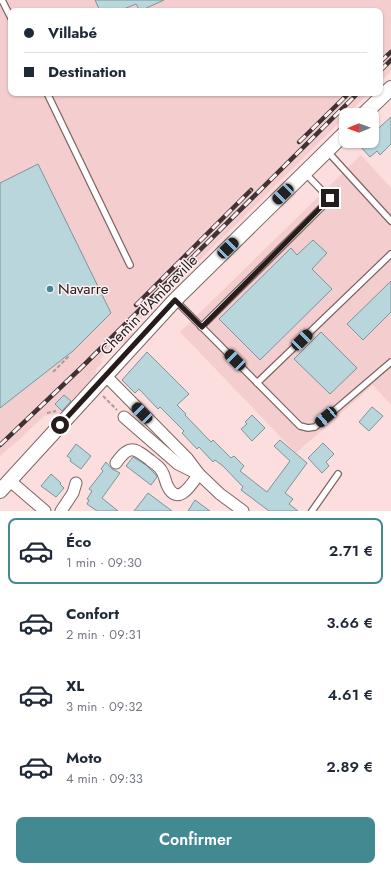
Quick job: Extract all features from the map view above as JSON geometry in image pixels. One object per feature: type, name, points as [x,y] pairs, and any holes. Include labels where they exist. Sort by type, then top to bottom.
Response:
[{"type":"street","points":[[383,96],[391,88]]},
{"type":"street","points":[[370,108],[383,96]]},
{"type":"street","name":"Chemin d'Ambreville","points":[[4,486],[175,300],[339,139]]},
{"type":"street","points":[[105,376],[187,458],[199,474],[220,494],[242,511]]},
{"type":"street","points":[[124,416],[178,464],[199,474]]},
{"type":"street","points":[[116,463],[127,450],[134,450],[161,469],[169,489],[177,495],[181,495],[188,489],[199,474]]},
{"type":"street","points":[[61,511],[73,493],[76,483]]},
{"type":"street","points":[[4,486],[45,511]]},
{"type":"lane","points":[[2,0],[8,12]]},
{"type":"lane","points":[[48,96],[130,265]]},
{"type":"lane","points":[[327,151],[391,221]]},
{"type":"lane","points":[[202,327],[330,198],[304,173]]},
{"type":"lane","points":[[257,383],[391,254]]},
{"type":"lane","points":[[175,300],[300,426],[311,428],[315,427],[391,362]]},
{"type":"lane","points":[[312,511],[338,474]]},
{"type":"path","points":[[52,372],[69,356]]},
{"type":"path","points":[[99,392],[124,416]]},
{"type":"shaded area","points":[[0,0],[391,0],[391,71],[383,79],[383,8],[8,8],[8,96],[366,96],[354,108],[339,108],[339,123],[129,330],[133,335],[125,344],[120,339],[100,359],[103,362],[96,369],[96,374],[60,413],[44,416],[0,456]]},
{"type":"shaded area","points":[[361,155],[391,188],[391,405],[373,385],[296,453],[180,332]]},
{"type":"building","points":[[95,0],[164,0],[147,8],[138,8],[136,4],[126,8],[99,8]]},
{"type":"building","points":[[391,117],[391,144],[380,155],[377,151],[370,157],[362,148],[379,148],[379,128]]},
{"type":"building","name":"Navarre","points":[[38,164],[111,313],[73,351],[0,408],[0,183]]},
{"type":"building","points":[[313,240],[327,253],[312,269],[332,289],[260,360],[219,319],[291,248],[297,255]]},
{"type":"building","points":[[391,281],[391,312],[363,340],[347,324]]},
{"type":"building","points":[[321,332],[357,368],[330,394],[294,359]]},
{"type":"building","points":[[147,352],[189,394],[177,405],[186,414],[185,415],[211,442],[213,440],[231,458],[234,456],[244,466],[240,471],[267,492],[290,461],[274,446],[280,440],[307,463],[285,493],[293,499],[289,504],[298,511],[269,511],[241,490],[243,487],[223,466],[215,460],[213,462],[199,447],[197,449],[182,433],[184,431],[160,407],[158,409],[139,389],[135,393],[122,380]]},
{"type":"building","points":[[64,395],[71,401],[62,411],[55,404]]},
{"type":"building","points":[[372,407],[383,416],[369,431],[359,422]]},
{"type":"building","points":[[252,415],[265,428],[252,441],[241,429],[247,424],[245,422]]},
{"type":"building","points":[[323,443],[334,454],[326,462],[329,466],[322,473],[308,458]]},
{"type":"building","points":[[76,444],[91,456],[81,469],[70,461],[71,459],[67,456]]},
{"type":"building","points":[[133,457],[146,465],[156,475],[157,477],[151,485],[126,466]]},
{"type":"building","points":[[106,462],[112,469],[120,473],[102,498],[118,511],[97,511],[87,504],[89,500],[87,499],[92,491],[89,489],[103,471],[101,469]]},
{"type":"building","points":[[51,474],[61,483],[60,484],[64,488],[56,497],[41,486]]},
{"type":"building","points":[[148,493],[172,511],[134,511]]},
{"type":"building","points":[[195,500],[210,511],[188,511]]},
{"type":"railway","points":[[383,59],[391,52]]},
{"type":"railway","points":[[383,68],[391,60]]},
{"type":"railway","points":[[299,142],[346,96]]},
{"type":"railway","points":[[0,445],[83,366],[355,96]]},
{"type":"railway","points":[[136,305],[251,190]]},
{"type":"place","name":"Navarre","points":[[50,289]]},
{"type":"route","points":[[60,425],[175,300],[202,327],[330,198]]}]
